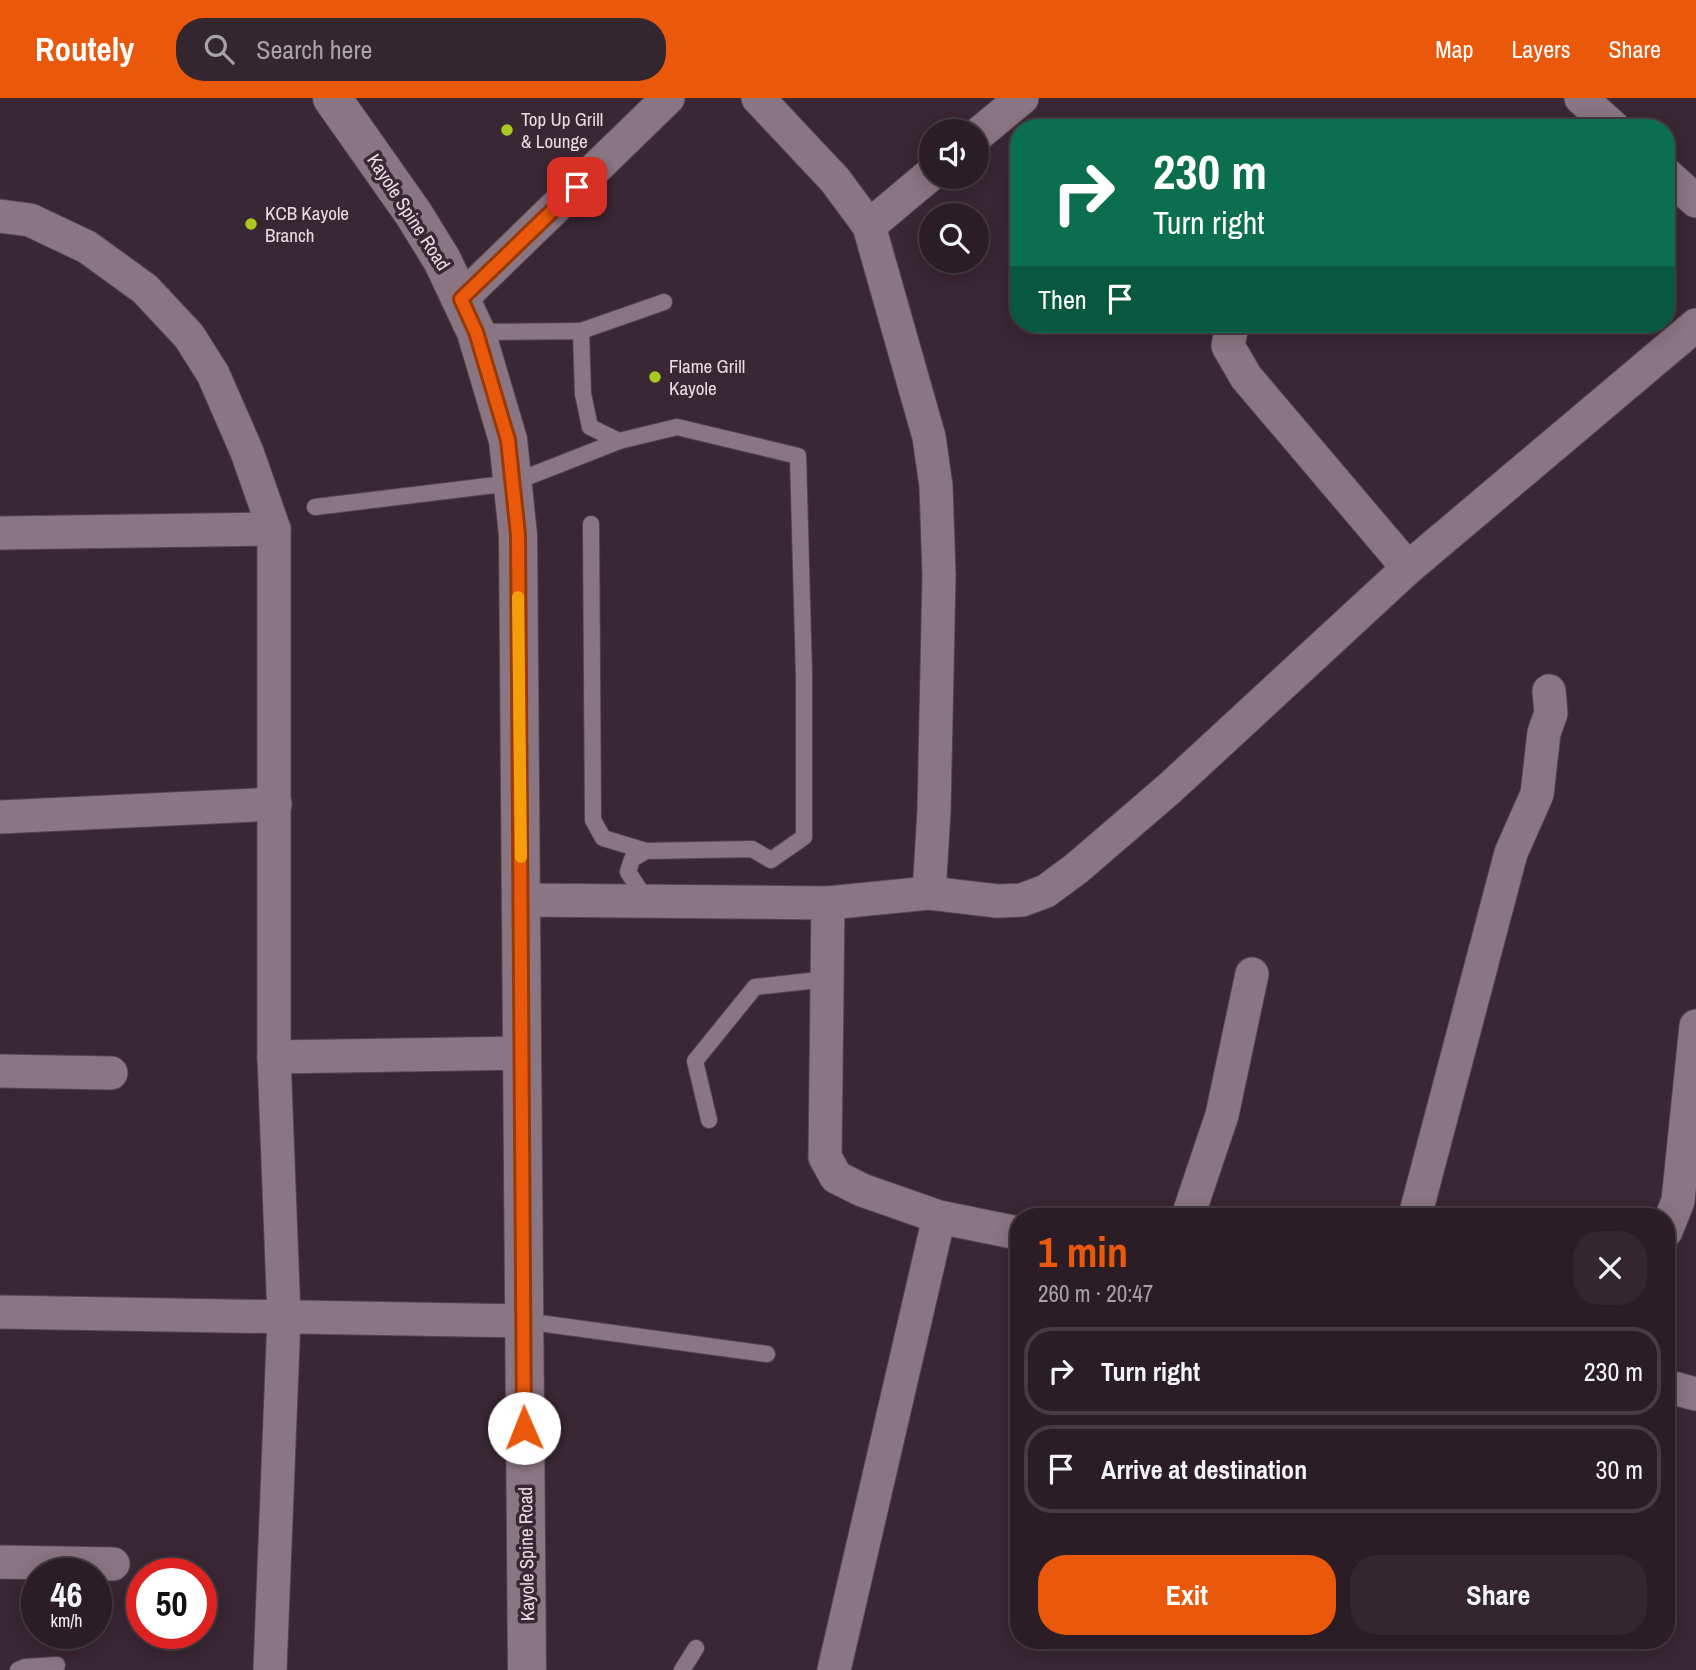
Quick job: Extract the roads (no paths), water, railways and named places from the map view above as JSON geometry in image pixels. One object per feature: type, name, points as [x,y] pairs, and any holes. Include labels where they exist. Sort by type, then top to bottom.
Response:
[{"type":"main road","name":"Kayole Spine Road","points":[[332,98],[442,260],[468,316],[508,440],[518,535],[527,1670]]},
{"type":"street","points":[[468,316],[668,98]]},
{"type":"street","points":[[758,98],[851,198],[869,226],[929,437],[936,486],[939,589],[934,811],[929,893]]},
{"type":"street","points":[[989,125],[1023,98]]},
{"type":"street","points":[[1581,98],[1604,119]]},
{"type":"street","points":[[1675,182],[1696,201]]},
{"type":"street","points":[[869,226],[919,184]]},
{"type":"street","points":[[0,216],[30,220],[87,247],[145,289],[189,336],[213,374],[247,452],[274,529],[274,1057],[284,1317],[270,1670]]},
{"type":"street","points":[[522,900],[828,903],[929,893],[997,901],[1022,900],[1046,891],[1077,868],[1170,788],[1408,568],[1696,326]]},
{"type":"street","points":[[1230,333],[1228,346],[1246,377],[1408,568]]},
{"type":"street","points":[[0,533],[274,529]]},
{"type":"street","points":[[1417,1208],[1511,853],[1537,794],[1544,733],[1551,713],[1549,691]]},
{"type":"street","points":[[0,817],[275,804]]},
{"type":"street","points":[[828,903],[825,1157],[836,1177],[862,1190],[939,1217],[1010,1231]]},
{"type":"street","points":[[1191,1208],[1222,1115],[1252,974]]},
{"type":"street","points":[[1675,1208],[1678,1201],[1696,1026]]},
{"type":"street","points":[[274,1057],[523,1053]]},
{"type":"street","points":[[0,1071],[111,1073]]},
{"type":"street","points":[[834,1670],[939,1217]]},
{"type":"street","points":[[0,1312],[523,1321]]},
{"type":"street","points":[[1675,1388],[1696,1394]]},
{"type":"street","points":[[0,1562],[113,1564]]},
{"type":"lane","points":[[468,316],[581,331],[664,302]]},
{"type":"lane","points":[[581,331],[583,394],[590,427],[619,441]]},
{"type":"lane","points":[[315,507],[512,483],[619,441],[677,427],[798,456],[804,675],[804,837],[771,860],[752,849],[646,851],[603,838],[593,820],[591,524]]},
{"type":"lane","points":[[646,851],[632,859],[628,872],[647,901]]},
{"type":"lane","points":[[709,1120],[695,1061],[755,987],[827,979]]},
{"type":"lane","points":[[523,1321],[767,1354]]},
{"type":"lane","points":[[682,1670],[696,1648]]},
{"type":"lane","points":[[19,1670],[25,1667],[57,1665]]},
{"type":"place","name":"Top Up Grill & Lounge","points":[[507,130]]},
{"type":"place","name":"KCB Kayole Branch","points":[[251,224]]},
{"type":"place","name":"Flame Grill Kayole","points":[[655,377]]}]
